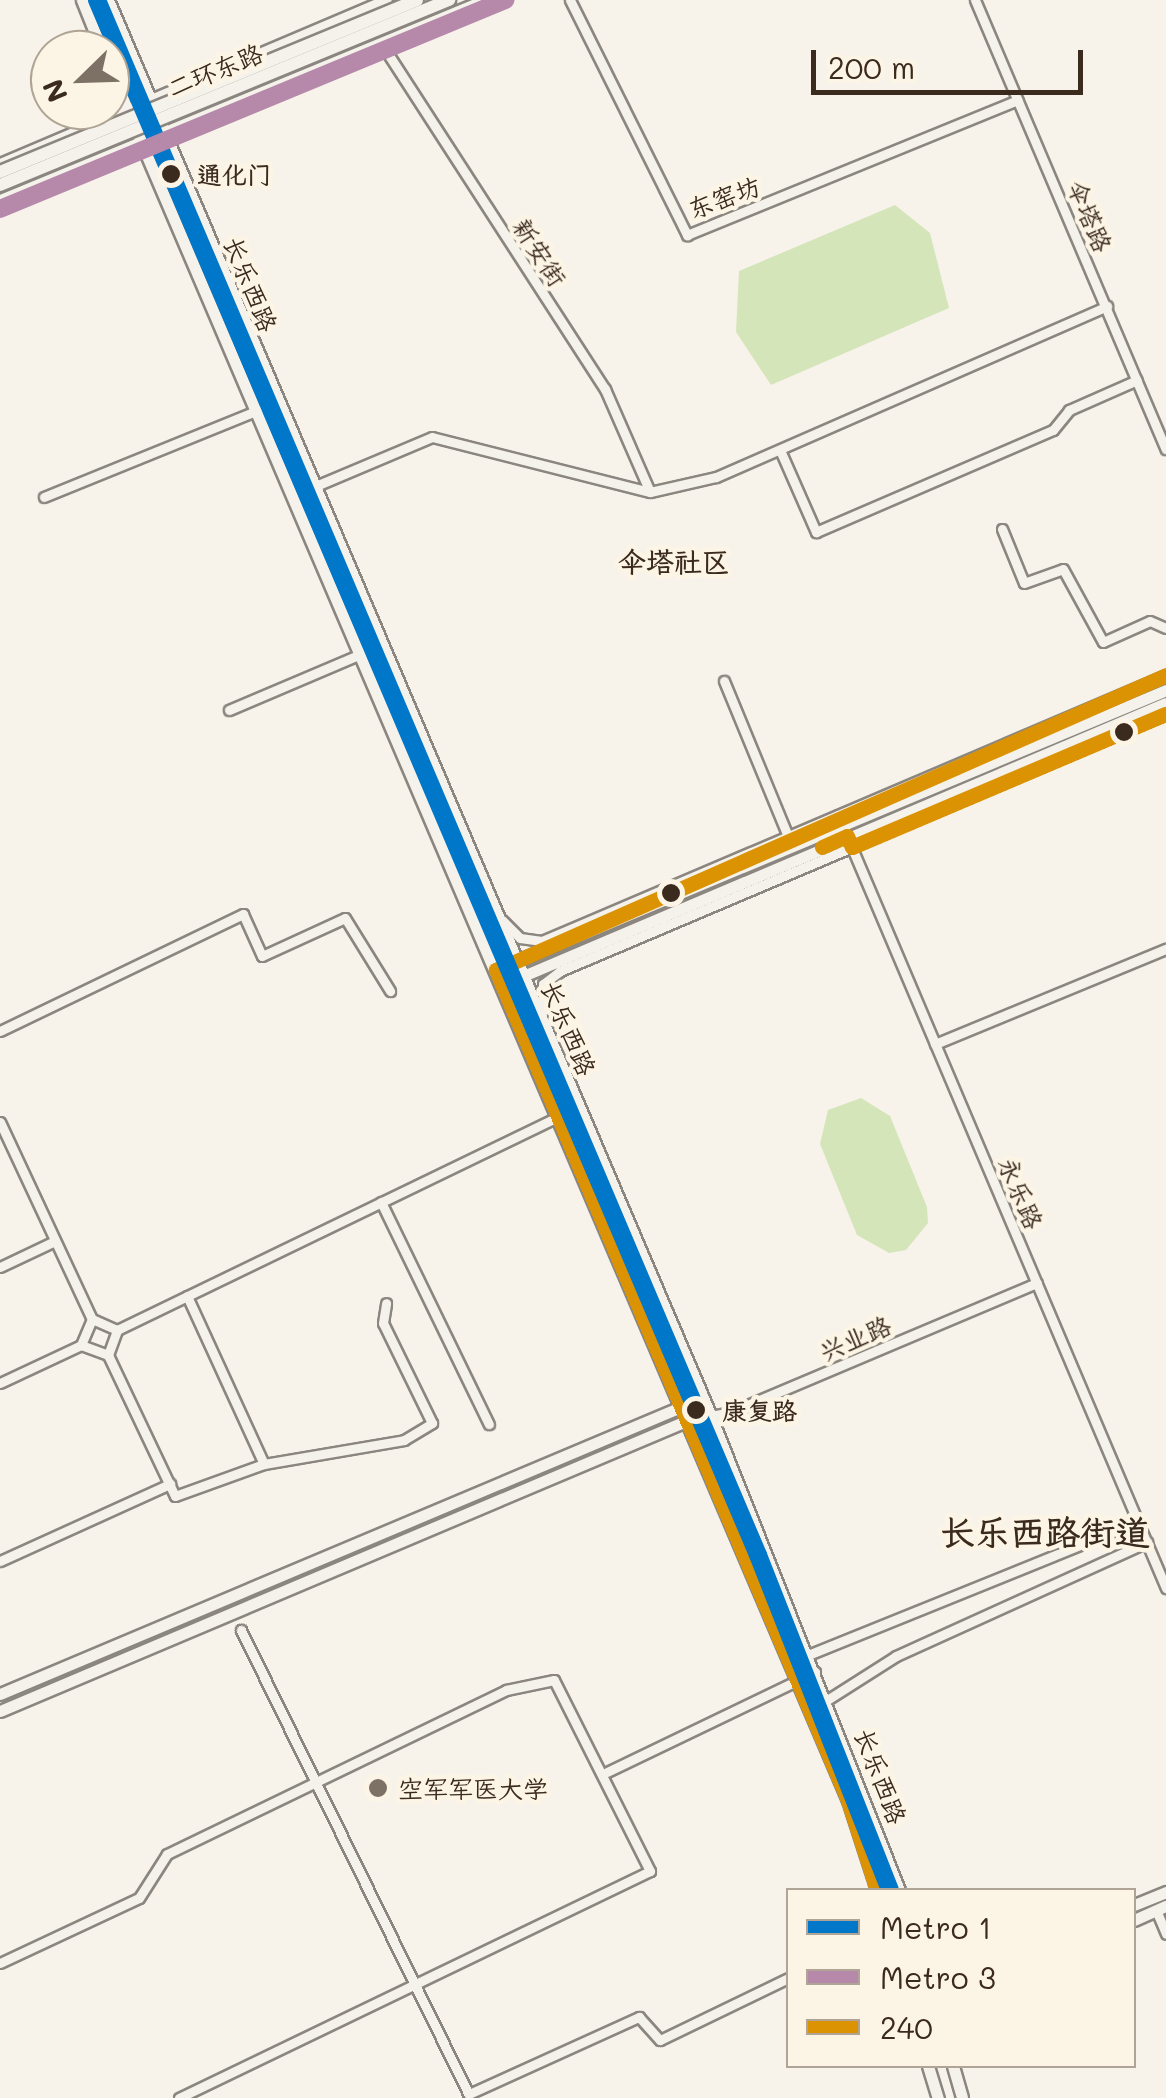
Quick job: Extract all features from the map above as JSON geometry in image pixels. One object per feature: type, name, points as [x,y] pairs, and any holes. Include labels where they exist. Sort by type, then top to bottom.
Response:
[{"type":"highway","name":"二环东路","points":[[0,172],[417,0]]},
{"type":"highway","name":"二环东路","points":[[0,185],[449,0]]},
{"type":"main road","points":[[82,0],[94,30]]},
{"type":"main road","name":"长乐西路","points":[[108,0],[311,488],[708,1412],[827,1700],[898,1888]]},
{"type":"main road","points":[[130,108],[363,5],[386,0]]},
{"type":"main road","points":[[0,200],[486,0]]},
{"type":"main road","name":"长乐西路","points":[[130,117],[363,653],[795,1680],[876,1888]]},
{"type":"main road","points":[[0,164],[80,130]]},
{"type":"main road","points":[[502,985],[1166,690]]},
{"type":"main road","points":[[496,970],[1166,702]]},
{"type":"main road","points":[[570,956],[595,956]]},
{"type":"main road","points":[[0,1694],[702,1398]]},
{"type":"main road","points":[[0,1711],[686,1421]]},
{"type":"main road","points":[[1136,1904],[1166,1892]]},
{"type":"main road","points":[[1136,1919],[1161,1908]]},
{"type":"main road","points":[[929,2068],[938,2098]]},
{"type":"main road","points":[[954,2068],[962,2098]]},
{"type":"street","name":"东窑坊","points":[[570,0],[687,235],[1017,100]]},
{"type":"street","name":"伞塔路","points":[[975,0],[1166,450]]},
{"type":"street","name":"新安街","points":[[381,43],[605,388],[650,492]]},
{"type":"street","points":[[311,488],[432,436],[650,492],[780,450],[1107,306]]},
{"type":"street","points":[[780,450],[816,532],[1053,430],[1069,410],[1137,380]]},
{"type":"street","points":[[44,497],[258,410]]},
{"type":"street","points":[[1002,529],[1024,583],[1063,570],[1103,642],[1150,621],[1166,628]]},
{"type":"street","points":[[229,710],[363,653]]},
{"type":"street","points":[[556,1055],[544,984],[1166,674]]},
{"type":"street","points":[[724,682],[788,836]]},
{"type":"street","points":[[490,900],[534,943],[788,836],[845,831],[1166,714]]},
{"type":"street","name":"永乐路","points":[[845,831],[1166,1588]]},
{"type":"street","points":[[0,1031],[242,914],[262,956],[345,918],[390,991]]},
{"type":"street","points":[[936,1044],[1166,949]]},
{"type":"street","points":[[108,1355],[117,1330],[558,1117]]},
{"type":"street","points":[[0,1122],[92,1319],[117,1330]]},
{"type":"street","points":[[0,1157],[13,1150]]},
{"type":"street","points":[[381,1202],[489,1424]]},
{"type":"street","points":[[0,1267],[56,1241]]},
{"type":"street","name":"兴业路","points":[[686,1421],[708,1412],[731,1412],[1037,1283]]},
{"type":"street","points":[[187,1296],[264,1464]]},
{"type":"street","points":[[81,1345],[108,1355],[175,1496],[264,1464],[404,1440],[432,1424],[384,1323],[386,1303]]},
{"type":"street","points":[[0,1383],[81,1345],[92,1319]]},
{"type":"street","points":[[0,1561],[170,1484]]},
{"type":"street","points":[[808,1655],[1138,1522]]},
{"type":"street","points":[[827,1700],[896,1656],[1147,1542]]},
{"type":"street","points":[[241,1630],[469,2095],[639,2017],[660,2040],[786,1979]]},
{"type":"street","points":[[607,1772],[815,1672]]},
{"type":"street","points":[[0,1962],[139,1898],[167,1854],[318,1788],[506,1690],[554,1680],[607,1772],[650,1872],[179,2098]]},
{"type":"street","points":[[1161,1908],[1166,1934]]},
{"type":"green space","points":[[895,205],[930,233],[949,308],[771,385],[736,332],[739,271]]},
{"type":"green space","points":[[861,1098],[890,1116],[927,1207],[928,1223],[906,1250],[889,1253],[857,1235],[820,1144],[828,1110]]},
{"type":"metro line","name":"1","points":[[97,0],[758,1555],[889,1888]]},
{"type":"metro line","name":"3","points":[[0,209],[505,0]]},
{"type":"transit line","name":"240","points":[[876,1888],[848,1800],[496,970],[1166,675]]},
{"type":"transit line","name":"240","points":[[822,847],[847,836],[852,847],[1166,714]]},
{"type":"place","name":"通化门","points":[[171,174]]},
{"type":"place","name":"康复路","points":[[696,1410]]},
{"type":"place","name":"空军军医大学","points":[[378,1788]]},
{"type":"district","name":"伞塔社区","points":[[674,561]]},
{"type":"district","name":"长乐西路街道","points":[[1045,1531]]}]
